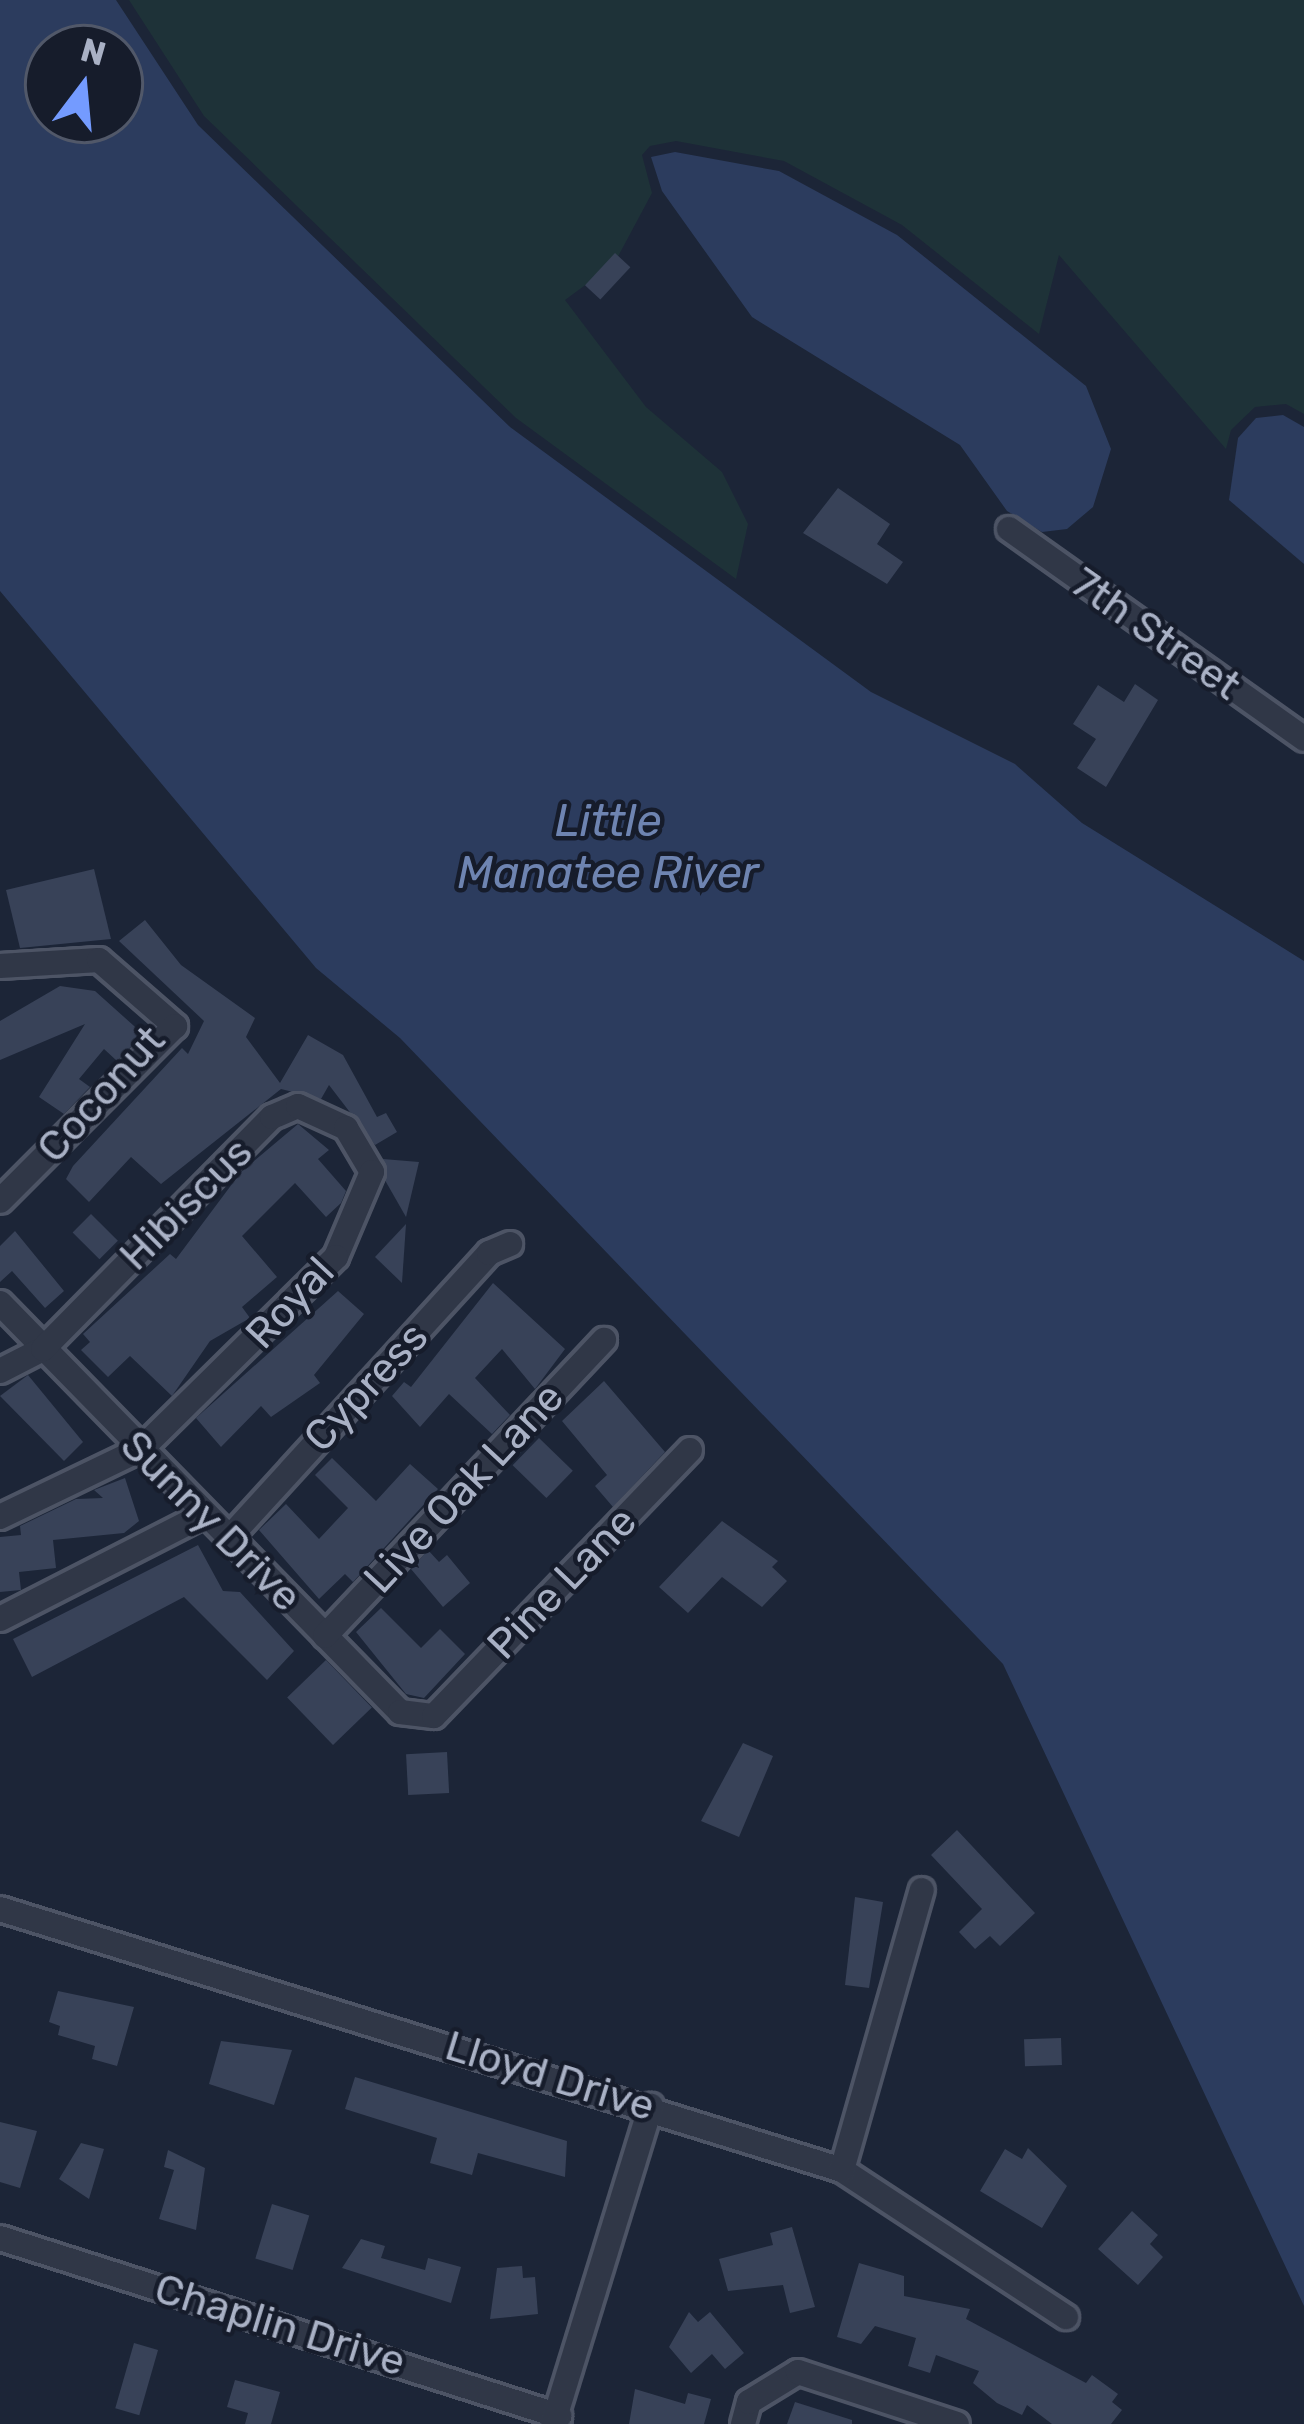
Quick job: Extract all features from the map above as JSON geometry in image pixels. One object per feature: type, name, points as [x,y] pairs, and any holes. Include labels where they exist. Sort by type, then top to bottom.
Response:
[{"type":"street","name":"7th Street","points":[[1009,530],[1304,739]]},
{"type":"street","name":"Coconut","points":[[0,966],[98,960],[175,1026],[0,1201]]},
{"type":"street","name":"Hibiscus","points":[[0,1371],[43,1349],[272,1117],[298,1106],[346,1128]]},
{"type":"street","name":"Royal","points":[[141,1449],[336,1257],[372,1172],[346,1128]]},
{"type":"street","name":"Cypress","points":[[229,1538],[489,1253],[510,1244]]},
{"type":"street","name":"Sunny Drive","points":[[0,1303],[400,1712],[434,1716]]},
{"type":"street","name":"Live Oak Lane","points":[[325,1636],[604,1340]]},
{"type":"street","points":[[0,1517],[141,1449]]},
{"type":"street","name":"Pine Lane","points":[[434,1716],[690,1450]]},
{"type":"street","points":[[0,1619],[205,1514]]},
{"type":"street","points":[[842,2170],[922,1890]]},
{"type":"street","name":"Lloyd Drive","points":[[0,1909],[651,2106],[842,2170],[1066,2317]]},
{"type":"street","points":[[556,2420],[651,2106]]},
{"type":"street","name":"Chaplin Drive","points":[[0,2238],[556,2420]]},
{"type":"street","points":[[743,2424],[749,2402],[799,2372],[957,2424]]},
{"type":"shaded area","points":[[129,0],[1304,0],[1304,414],[1286,404],[1255,407],[1231,430],[1226,449],[1059,255],[1039,334],[902,225],[784,161],[676,141],[650,146],[642,155],[652,193],[614,264],[565,300],[646,407],[722,472],[748,524],[736,579],[516,418],[204,116]]},
{"type":"water","name":"Little Manatee River","points":[[0,0],[116,0],[132,24],[24,24],[24,144],[144,144],[144,43],[198,125],[510,427],[871,692],[1015,764],[1082,823],[1304,961],[1304,2306],[1003,1664],[400,1038],[316,968],[0,591]]},
{"type":"water","points":[[675,152],[779,171],[897,235],[1086,386],[1111,449],[1093,507],[1067,529],[1042,532],[1007,511],[960,445],[752,317],[662,191],[651,157]]},
{"type":"water","points":[[1283,415],[1304,427],[1304,564],[1229,500],[1238,438],[1256,418]]},
{"type":"building","points":[[615,253],[630,267],[600,300],[585,285]]},
{"type":"building","points":[[838,488],[890,524],[877,544],[903,562],[887,584],[803,533]]},
{"type":"building","points":[[1135,684],[1158,700],[1106,787],[1077,768],[1096,739],[1073,724],[1098,685],[1124,702]]},
{"type":"building","points":[[94,869],[111,939],[20,948],[6,890]]},
{"type":"building","points":[[145,920],[181,965],[255,1018],[246,1037],[280,1083],[308,1035],[343,1055],[377,1117],[386,1113],[397,1132],[375,1145],[329,1085],[321,1099],[281,1089],[161,1184],[131,1157],[89,1202],[66,1179],[73,1166],[182,1048],[188,1054],[204,1021],[119,941]]},
{"type":"building","points":[[60,986],[95,991],[143,1034],[117,1061],[104,1049],[79,1079],[90,1087],[64,1114],[39,1097],[85,1024],[0,1060],[0,1021]]},
{"type":"building","points":[[298,1124],[329,1150],[318,1159],[346,1191],[341,1203],[326,1217],[295,1183],[242,1236],[277,1277],[242,1307],[250,1318],[210,1341],[172,1396],[130,1356],[108,1377],[81,1350],[90,1342],[83,1334],[170,1254],[176,1259],[241,1172]]},
{"type":"building","points":[[383,1159],[419,1162],[406,1217],[386,1182]]},
{"type":"building","points":[[91,1214],[118,1241],[99,1259],[73,1232]]},
{"type":"building","points":[[406,1224],[402,1283],[375,1257]]},
{"type":"building","points":[[15,1231],[64,1291],[45,1308],[12,1271],[0,1282],[0,1246]]},
{"type":"building","points":[[493,1283],[565,1349],[535,1389],[502,1349],[475,1378],[510,1415],[492,1434],[449,1394],[420,1427],[392,1396],[404,1382],[411,1387]]},
{"type":"building","points":[[338,1291],[364,1314],[314,1375],[320,1383],[271,1417],[261,1406],[221,1447],[196,1418]]},
{"type":"building","points":[[28,1375],[83,1442],[64,1461],[0,1396]]},
{"type":"building","points":[[604,1381],[665,1452],[613,1507],[595,1486],[607,1475],[562,1421]]},
{"type":"building","points":[[539,1438],[573,1471],[546,1498],[513,1465]]},
{"type":"building","points":[[332,1458],[376,1501],[410,1464],[438,1489],[353,1582],[345,1574],[319,1599],[259,1530],[286,1504],[319,1539],[348,1508],[315,1475]]},
{"type":"building","points":[[125,1478],[139,1521],[124,1533],[53,1540],[56,1568],[19,1572],[21,1590],[0,1592],[0,1537],[21,1535],[20,1526],[76,1499],[103,1498],[94,1490]]},
{"type":"building","points":[[722,1521],[778,1561],[772,1567],[787,1581],[762,1607],[722,1577],[688,1613],[659,1587]]},
{"type":"building","points":[[198,1545],[223,1591],[240,1592],[294,1651],[267,1680],[184,1597],[32,1677],[13,1639]]},
{"type":"building","points":[[428,1550],[439,1562],[447,1555],[470,1583],[443,1607],[411,1569]]},
{"type":"building","points":[[381,1608],[421,1648],[440,1629],[465,1654],[424,1698],[406,1694],[356,1632]]},
{"type":"building","points":[[326,1660],[372,1707],[333,1745],[287,1698]]},
{"type":"building","points":[[743,1743],[773,1756],[739,1837],[701,1821]]},
{"type":"building","points":[[447,1752],[449,1793],[408,1795],[406,1754]]},
{"type":"building","points":[[957,1830],[1035,1913],[1000,1946],[990,1936],[975,1949],[959,1932],[982,1909],[931,1855]]},
{"type":"building","points":[[855,1897],[883,1902],[869,1988],[845,1985]]},
{"type":"building","points":[[58,1991],[134,2007],[117,2066],[92,2059],[95,2046],[58,2035],[60,2026],[49,2022]]},
{"type":"building","points":[[1061,2038],[1062,2065],[1025,2066],[1024,2039]]},
{"type":"building","points":[[221,2041],[292,2050],[274,2105],[209,2084]]},
{"type":"building","points":[[355,2077],[567,2141],[565,2177],[478,2153],[472,2175],[430,2163],[437,2138],[345,2109]]},
{"type":"building","points":[[0,2122],[37,2131],[20,2188],[0,2182]]},
{"type":"building","points":[[81,2143],[104,2149],[89,2199],[59,2179]]},
{"type":"building","points":[[1028,2148],[1067,2186],[1042,2228],[980,2191],[1005,2149],[1022,2159]]},
{"type":"building","points":[[168,2150],[205,2168],[196,2230],[159,2219],[174,2170],[164,2167]]},
{"type":"building","points":[[272,2204],[309,2215],[293,2270],[255,2259]]},
{"type":"building","points":[[1132,2211],[1158,2235],[1150,2244],[1163,2257],[1138,2285],[1098,2249]]},
{"type":"building","points":[[792,2227],[815,2307],[790,2313],[783,2285],[728,2291],[719,2259],[773,2245],[770,2233]]},
{"type":"building","points":[[361,2239],[385,2246],[381,2258],[425,2270],[428,2258],[461,2267],[451,2303],[342,2268]]},
{"type":"building","points":[[859,2263],[904,2276],[904,2296],[970,2309],[966,2319],[1086,2383],[1092,2375],[1118,2394],[1112,2402],[1122,2410],[1111,2424],[1052,2424],[1027,2405],[1022,2415],[997,2403],[973,2383],[979,2371],[936,2355],[930,2373],[908,2366],[916,2338],[875,2326],[861,2344],[837,2337]]},
{"type":"building","points":[[522,2266],[523,2278],[535,2277],[538,2314],[490,2319],[497,2268]]},
{"type":"building","points":[[689,2312],[698,2322],[710,2312],[744,2353],[725,2369],[712,2354],[691,2373],[669,2347]]},
{"type":"building","points":[[134,2343],[158,2350],[139,2415],[115,2408]]},
{"type":"building","points":[[235,2380],[280,2392],[271,2424],[245,2424],[248,2413],[227,2407]]},
{"type":"building","points":[[635,2389],[685,2404],[688,2393],[711,2399],[704,2424],[629,2424]]},
{"type":"building","points":[[795,2402],[852,2420],[852,2424],[787,2424]]}]
